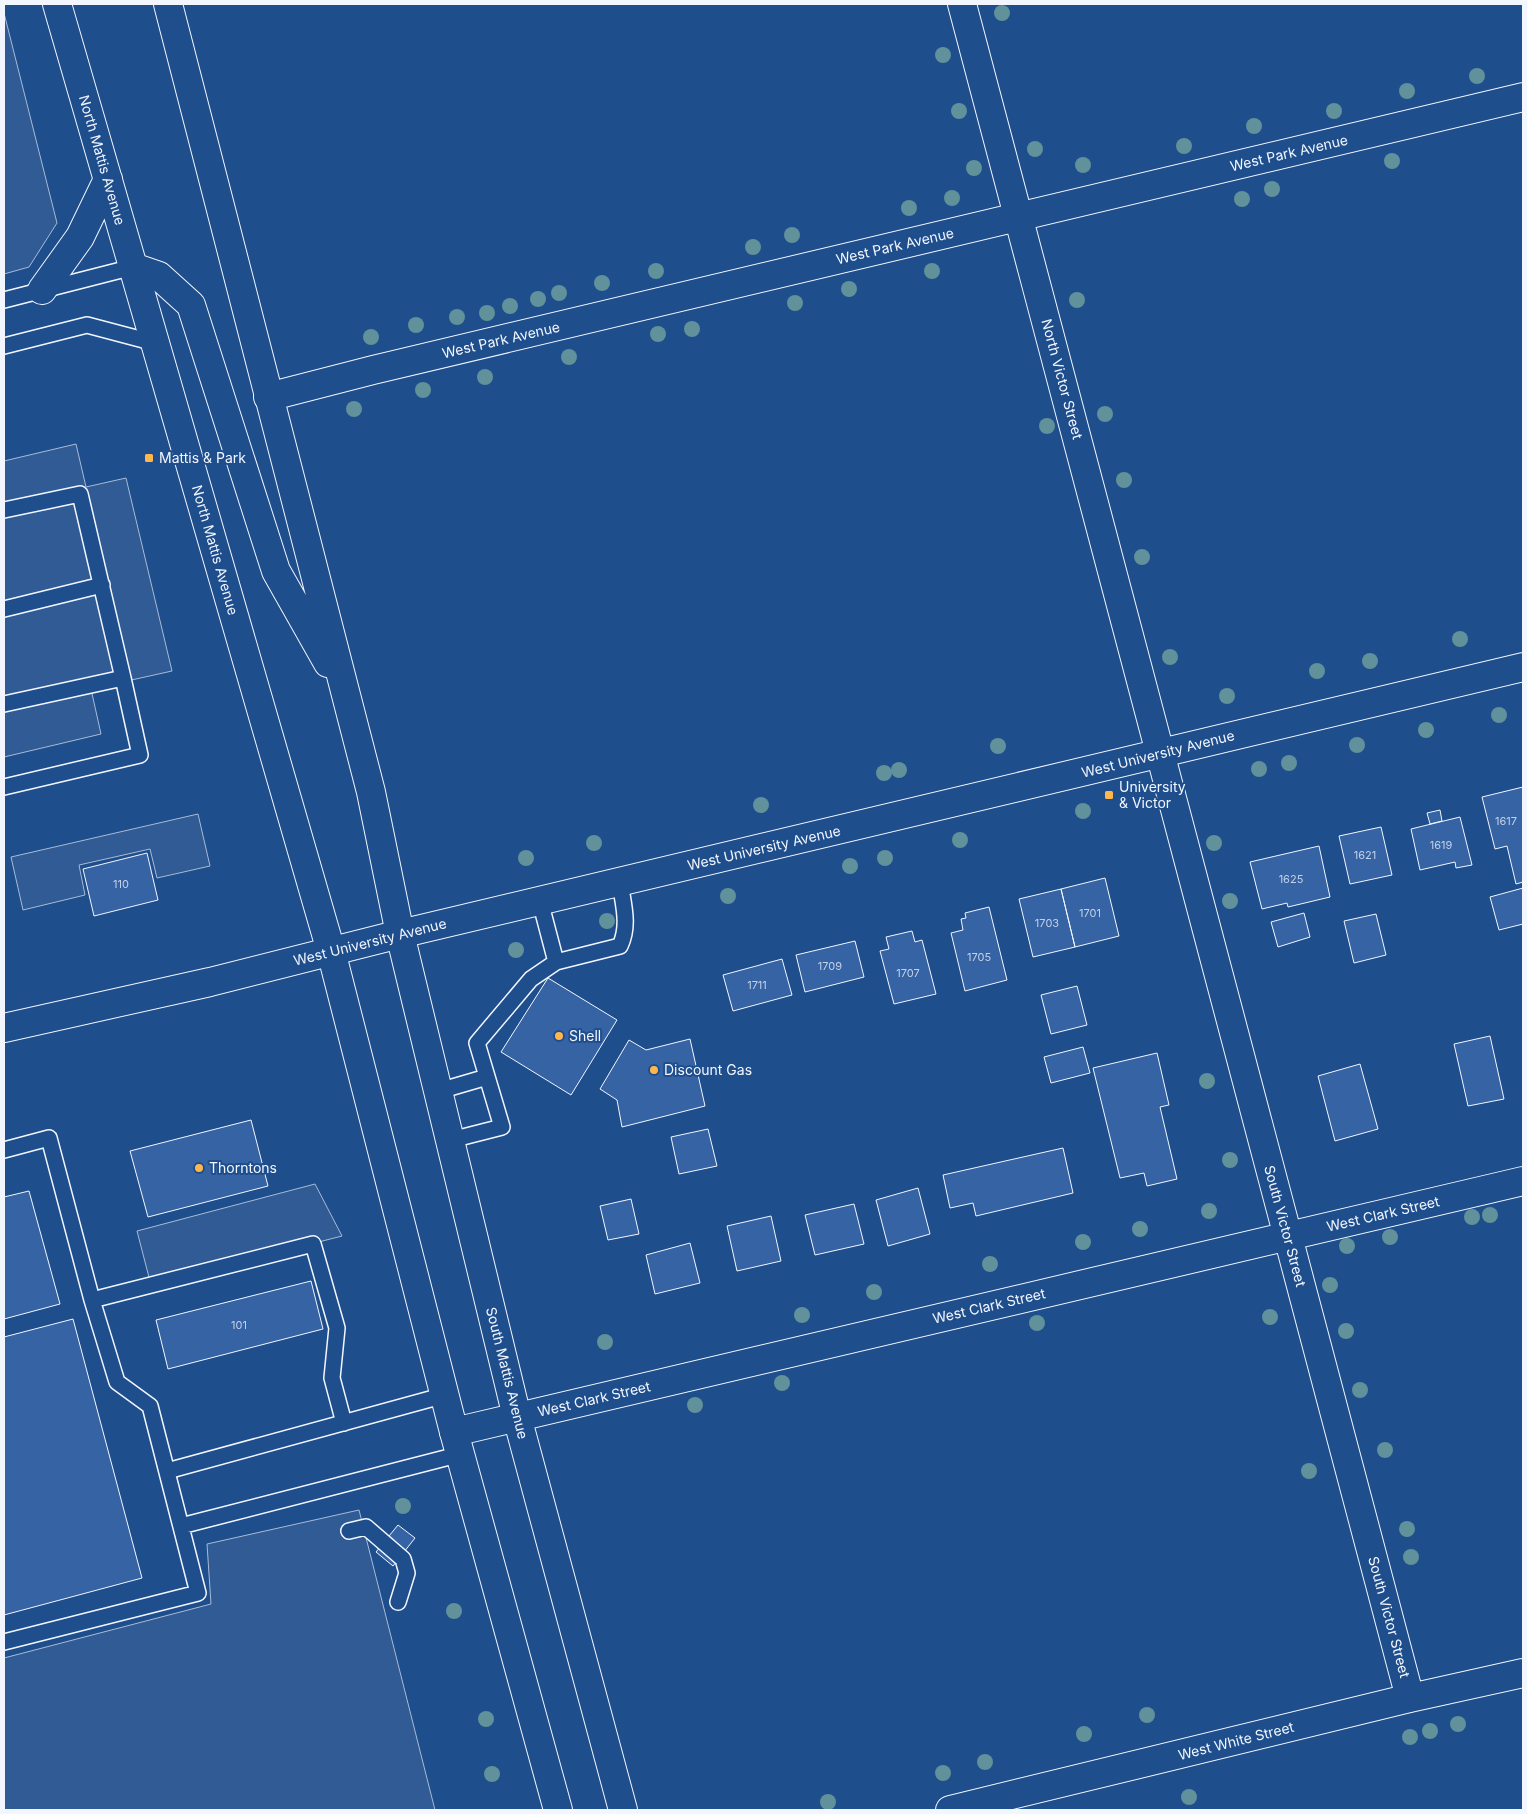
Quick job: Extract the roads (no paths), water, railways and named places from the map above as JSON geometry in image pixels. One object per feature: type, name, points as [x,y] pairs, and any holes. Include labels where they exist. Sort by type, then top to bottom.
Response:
[{"type":"main road","name":"North Mattis Avenue","points":[[58,4],[331,951]]},
{"type":"main road","points":[[168,4],[371,792],[400,934]]},
{"type":"main road","name":"North Victor Street","points":[[962,4],[1161,754]]},
{"type":"main road","name":"West Park Avenue","points":[[268,397],[373,370],[1523,97]]},
{"type":"main road","points":[[42,290],[80,237],[108,180]]},
{"type":"main road","points":[[133,267],[159,276],[191,305],[276,571],[346,696]]},
{"type":"main road","name":"West University Avenue","points":[[4,1028],[210,982],[400,934],[1523,667]]},
{"type":"main road","name":"South Victor Street","points":[[1161,754],[1410,1698]]},
{"type":"main road","name":"South Mattis Avenue","points":[[400,934],[452,1140],[517,1417],[623,1810]]},
{"type":"main road","points":[[331,951],[457,1443],[558,1810]]},
{"type":"main road","name":"West Clark Street","points":[[457,1443],[517,1417],[1523,1181]]},
{"type":"main road","name":"West White Street","points":[[950,1810],[1410,1698],[1523,1673]]},
{"type":"lane","points":[[4,300],[133,267]]},
{"type":"lane","points":[[4,346],[87,325],[155,343]]},
{"type":"lane","points":[[4,510],[80,494],[140,755],[4,787]]},
{"type":"lane","points":[[4,609],[102,585]]},
{"type":"lane","points":[[4,704],[123,678]]},
{"type":"lane","points":[[452,1140],[502,1127],[478,1043],[532,979],[556,962],[620,946],[625,936],[626,922],[620,882]]},
{"type":"lane","points":[[540,901],[556,962]]},
{"type":"lane","points":[[439,1090],[487,1077]]},
{"type":"lane","points":[[4,1150],[49,1138],[92,1300],[117,1382],[150,1406],[198,1593],[4,1642]]},
{"type":"lane","points":[[92,1300],[313,1244],[337,1328],[332,1378],[344,1422]]},
{"type":"lane","points":[[167,1471],[445,1395]]},
{"type":"lane","points":[[181,1526],[457,1443]]},
{"type":"lane","points":[[349,1531],[366,1527],[403,1559],[407,1573],[398,1602]]},
{"type":"place","name":"Mattis & Park","points":[[149,458]]},
{"type":"place","name":"University & Victor","points":[[1109,795]]},
{"type":"place","name":"Shell","points":[[559,1036]]},
{"type":"place","name":"Discount Gas","points":[[654,1070]]},
{"type":"place","name":"Thorntons","points":[[199,1168]]}]
